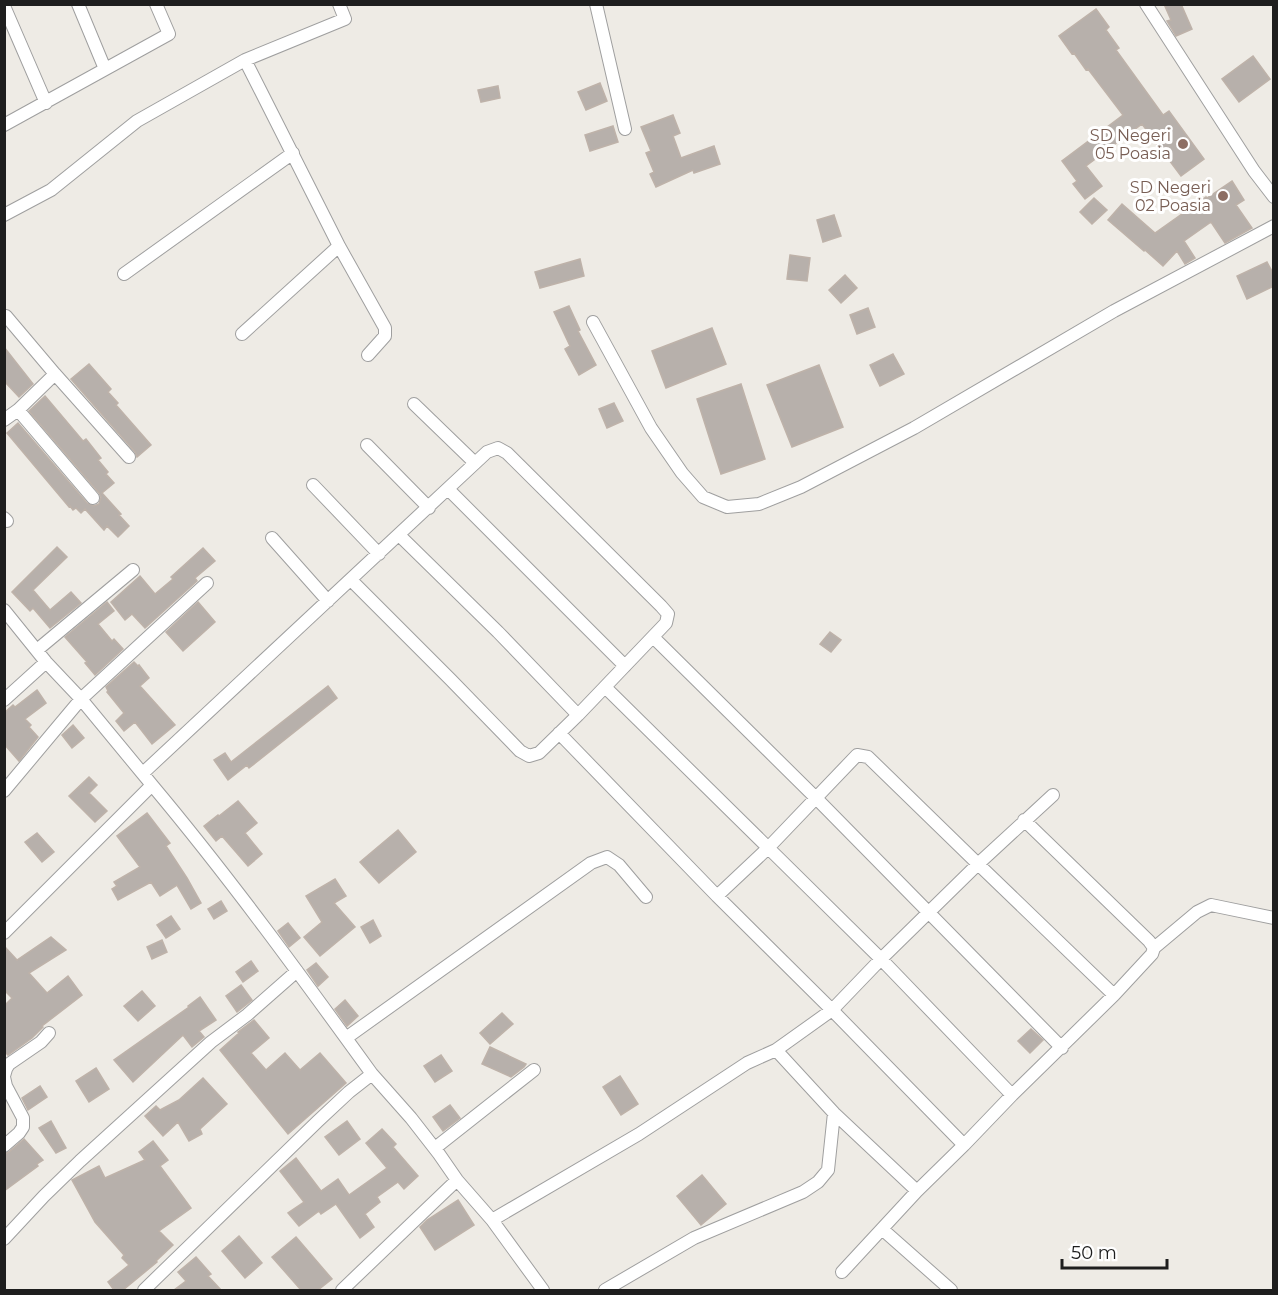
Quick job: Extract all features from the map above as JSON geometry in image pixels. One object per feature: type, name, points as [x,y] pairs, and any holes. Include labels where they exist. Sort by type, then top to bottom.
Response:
[{"type":"street","points":[[78,4],[105,69]]},
{"type":"street","points":[[4,125],[169,34],[156,4]]},
{"type":"street","points":[[4,215],[51,190],[137,121],[245,60],[345,19],[339,4]]},
{"type":"street","points":[[596,4],[625,129]]},
{"type":"street","points":[[1146,4],[1254,171],[1274,197]]},
{"type":"street","points":[[4,6],[46,103]]},
{"type":"street","points":[[245,60],[339,246],[385,328],[385,336],[368,355]]},
{"type":"street","points":[[124,274],[293,153]]},
{"type":"street","points":[[593,322],[651,428],[682,473],[703,497],[727,507],[759,504],[801,487],[915,428],[1114,311],[1274,226]]},
{"type":"street","points":[[242,334],[339,246]]},
{"type":"street","points":[[6,316],[129,457]]},
{"type":"street","points":[[4,420],[18,410],[55,374]]},
{"type":"street","points":[[414,404],[475,463]]},
{"type":"street","points":[[18,410],[93,498]]},
{"type":"street","points":[[367,445],[429,508]]},
{"type":"street","points":[[143,773],[487,452],[498,448],[507,453],[668,614],[666,623],[578,715],[538,753],[529,756],[520,751],[351,580]]},
{"type":"street","points":[[312,485],[379,554]]},
{"type":"street","points":[[448,489],[625,666]]},
{"type":"street","points":[[399,535],[498,632],[578,715]]},
{"type":"street","points":[[272,538],[328,601]]},
{"type":"street","points":[[37,650],[133,570]]},
{"type":"street","points":[[4,791],[81,699],[207,583]]},
{"type":"street","points":[[4,610],[200,843],[372,1074],[435,1148],[457,1180],[492,1220],[543,1290]]},
{"type":"street","points":[[653,637],[816,798],[1062,1048]]},
{"type":"street","points":[[4,700],[46,662]]},
{"type":"street","points":[[605,687],[881,959],[1012,1095]]},
{"type":"street","points":[[559,734],[964,1144]]},
{"type":"street","points":[[717,896],[768,848],[857,755],[868,757],[1114,995]]},
{"type":"street","points":[[4,933],[152,785]]},
{"type":"street","points":[[492,1220],[639,1134],[747,1063],[776,1050],[832,1010],[978,864],[1053,795]]},
{"type":"street","points":[[1024,820],[1154,948]]},
{"type":"street","points":[[346,1038],[591,863],[607,856],[619,865],[646,897]]},
{"type":"street","points":[[842,1272],[916,1191],[1114,995],[1152,954],[1154,948],[1197,912],[1211,905],[1274,918]]},
{"type":"street","points":[[4,1239],[80,1161],[211,1042],[247,1015],[297,971]]},
{"type":"street","points":[[4,1146],[19,1133],[23,1118],[6,1086],[4,1077],[6,1069],[9,1064],[41,1042],[49,1033]]},
{"type":"street","points":[[776,1050],[834,1113],[916,1191]]},
{"type":"street","points":[[435,1148],[534,1070]]},
{"type":"street","points":[[144,1290],[318,1120],[372,1074]]},
{"type":"street","points":[[606,1290],[694,1238],[803,1192],[818,1182],[828,1170],[834,1113]]},
{"type":"street","points":[[342,1290],[457,1180]]},
{"type":"street","points":[[882,1229],[951,1290]]},
{"type":"building","points":[[1164,4],[1181,4],[1192,29],[1176,36],[1167,21],[1171,20]]},
{"type":"building","points":[[1096,9],[1109,27],[1106,30],[1119,48],[1116,50],[1163,115],[1169,111],[1204,159],[1181,176],[1142,124],[1086,166],[1102,186],[1085,199],[1073,184],[1077,181],[1062,161],[1123,115],[1059,36]]},
{"type":"building","points":[[1253,56],[1270,79],[1239,102],[1222,79]]},
{"type":"building","points":[[600,83],[607,101],[586,110],[578,92]]},
{"type":"building","points":[[498,86],[500,98],[481,102],[478,90]]},
{"type":"building","points":[[673,115],[680,133],[673,136],[681,158],[714,146],[720,164],[694,173],[693,170],[656,187],[650,174],[654,172],[646,153],[651,151],[641,127]]},
{"type":"building","points":[[613,126],[618,142],[590,151],[585,135]]},
{"type":"building","points":[[1232,181],[1244,200],[1236,205],[1252,228],[1225,243],[1211,222],[1184,241],[1195,258],[1185,264],[1177,251],[1163,266],[1108,220],[1122,204],[1155,233]]},
{"type":"building","points":[[1094,198],[1107,210],[1092,224],[1080,212]]},
{"type":"building","points":[[834,215],[841,236],[823,242],[817,220]]},
{"type":"building","points":[[790,255],[810,258],[807,281],[787,279]]},
{"type":"building","points":[[580,259],[584,276],[540,288],[535,272]]},
{"type":"building","points":[[1267,262],[1274,275],[1274,286],[1247,299],[1237,276]]},
{"type":"building","points":[[845,275],[857,288],[841,303],[829,290]]},
{"type":"building","points":[[569,306],[580,330],[578,331],[596,365],[579,375],[565,349],[570,346],[554,312]]},
{"type":"building","points":[[868,308],[875,327],[857,334],[850,315]]},
{"type":"building","points":[[712,328],[726,364],[666,388],[652,351]]},
{"type":"building","points":[[4,347],[33,384],[19,397],[4,381]]},
{"type":"building","points":[[893,354],[904,374],[880,386],[870,365]]},
{"type":"building","points":[[89,364],[111,389],[108,392],[118,403],[116,405],[151,445],[137,457],[71,379]]},
{"type":"building","points":[[819,365],[843,427],[792,447],[767,385]]},
{"type":"building","points":[[741,384],[765,459],[721,474],[697,399]]},
{"type":"building","points":[[45,396],[83,441],[86,439],[101,458],[98,460],[114,483],[102,493],[129,526],[118,537],[107,526],[104,530],[85,509],[81,513],[76,508],[73,510],[69,507],[7,433],[18,423],[87,503],[94,506],[99,504],[101,497],[99,493],[29,411]]},
{"type":"building","points":[[614,403],[623,421],[607,428],[599,409]]},
{"type":"building","points":[[57,547],[67,557],[33,590],[50,610],[71,592],[81,603],[50,628],[33,608],[30,611],[12,592]]},
{"type":"building","points":[[203,548],[215,561],[195,578],[197,581],[145,628],[132,614],[125,620],[111,602],[140,576],[155,594]]},
{"type":"building","points":[[107,602],[114,611],[98,624],[112,641],[114,639],[123,649],[95,675],[65,637]]},
{"type":"building","points":[[198,602],[215,622],[183,651],[166,632]]},
{"type":"building","points":[[830,632],[841,640],[831,652],[820,644]]},
{"type":"building","points":[[134,662],[149,678],[140,686],[175,725],[152,744],[135,722],[124,731],[116,721],[124,713],[107,692],[106,687]]},
{"type":"building","points":[[328,686],[337,698],[249,768],[247,765],[228,780],[214,760],[225,753],[231,762]]},
{"type":"building","points":[[37,690],[46,703],[25,719],[38,737],[19,761],[4,744],[4,713]]},
{"type":"building","points":[[73,725],[84,738],[72,748],[62,735]]},
{"type":"building","points":[[89,777],[97,785],[89,793],[107,811],[95,822],[69,796]]},
{"type":"building","points":[[238,801],[257,823],[245,833],[262,854],[248,866],[222,836],[216,841],[204,826]]},
{"type":"building","points":[[147,813],[170,843],[166,846],[201,903],[191,909],[177,885],[160,896],[151,882],[118,900],[112,889],[117,886],[114,882],[140,867],[117,836]]},
{"type":"building","points":[[398,830],[416,852],[379,883],[360,862]]},
{"type":"building","points":[[37,833],[54,852],[42,862],[25,842]]},
{"type":"building","points":[[335,879],[346,896],[334,903],[355,927],[320,956],[304,937],[322,922],[306,896]]},
{"type":"building","points":[[221,901],[227,911],[214,919],[208,909]]},
{"type":"building","points":[[171,916],[180,929],[166,938],[157,925]]},
{"type":"building","points":[[373,920],[381,936],[370,943],[361,927]]},
{"type":"building","points":[[288,923],[300,938],[289,947],[278,931]]},
{"type":"building","points":[[51,937],[66,950],[29,973],[47,993],[68,976],[82,995],[42,1026],[32,1038],[8,1055],[4,1051],[4,1006],[12,998],[4,990],[4,946],[17,960]]},
{"type":"building","points":[[162,940],[167,952],[152,959],[147,947]]},
{"type":"building","points":[[251,961],[258,971],[243,982],[236,972]]},
{"type":"building","points":[[316,963],[328,977],[318,986],[307,970]]},
{"type":"building","points":[[241,985],[252,1000],[237,1012],[226,996]]},
{"type":"building","points":[[142,991],[155,1006],[138,1021],[124,1006]]},
{"type":"building","points":[[200,997],[216,1020],[199,1031],[204,1037],[192,1047],[183,1035],[133,1082],[114,1060]]},
{"type":"building","points":[[345,1000],[358,1016],[347,1026],[335,1009]]},
{"type":"building","points":[[502,1013],[513,1024],[490,1044],[480,1033]]},
{"type":"building","points":[[254,1020],[269,1038],[251,1053],[266,1070],[285,1053],[300,1070],[320,1053],[346,1083],[288,1134],[220,1050]]},
{"type":"building","points":[[1031,1029],[1043,1040],[1030,1053],[1018,1041]]},
{"type":"building","points":[[490,1047],[526,1064],[511,1077],[482,1064]]},
{"type":"building","points":[[441,1055],[452,1071],[435,1082],[424,1066]]},
{"type":"building","points":[[96,1068],[109,1089],[89,1102],[76,1081]]},
{"type":"building","points":[[620,1076],[638,1104],[621,1115],[603,1087]]},
{"type":"building","points":[[203,1078],[227,1104],[200,1129],[202,1134],[189,1141],[178,1122],[163,1136],[145,1116],[156,1106],[160,1110],[179,1100]]},
{"type":"building","points":[[40,1086],[47,1097],[28,1110],[22,1098]]},
{"type":"building","points":[[450,1105],[460,1118],[443,1131],[433,1117]]},
{"type":"building","points":[[51,1121],[66,1148],[56,1153],[39,1128]]},
{"type":"building","points":[[347,1121],[360,1139],[339,1155],[325,1137]]},
{"type":"building","points":[[382,1129],[396,1144],[393,1147],[418,1176],[404,1189],[398,1182],[377,1197],[380,1202],[365,1214],[374,1227],[360,1238],[336,1204],[321,1214],[319,1211],[299,1226],[288,1213],[304,1202],[280,1171],[296,1158],[321,1191],[338,1179],[349,1195],[387,1168],[366,1143]]},
{"type":"building","points":[[24,1139],[43,1160],[4,1191],[4,1154]]},
{"type":"building","points":[[153,1141],[168,1160],[160,1166],[191,1208],[159,1231],[173,1245],[157,1262],[123,1290],[114,1290],[108,1282],[129,1265],[122,1258],[124,1255],[95,1222],[72,1180],[99,1166],[105,1178],[145,1160],[139,1152]]},
{"type":"building","points":[[702,1175],[726,1204],[701,1225],[677,1196]]},
{"type":"building","points":[[458,1200],[474,1225],[435,1250],[420,1227]]},
{"type":"building","points":[[239,1236],[262,1263],[245,1278],[222,1251]]},
{"type":"building","points":[[296,1237],[332,1279],[318,1290],[301,1290],[272,1257]]},
{"type":"building","points":[[196,1257],[211,1274],[208,1276],[221,1290],[174,1290],[186,1281],[178,1272]]},
{"type":"place","name":"SD Negeri 05 Poasia","points":[[1183,144]]},
{"type":"place","name":"SD Negeri 02 Poasia","points":[[1223,196]]}]
